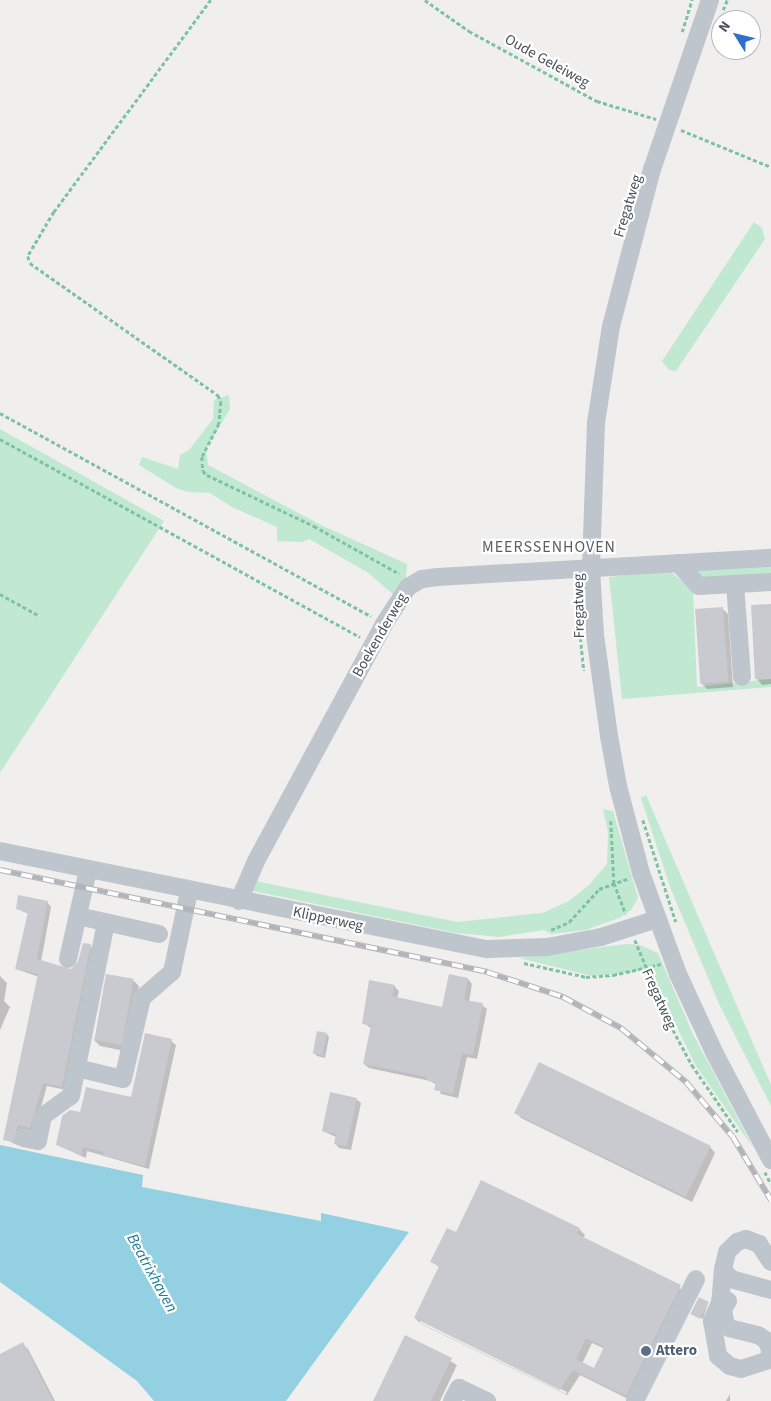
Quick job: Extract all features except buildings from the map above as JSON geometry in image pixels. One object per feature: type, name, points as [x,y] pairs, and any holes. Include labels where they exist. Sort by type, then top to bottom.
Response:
[{"type":"street","name":"Fregatweg","points":[[710,0],[658,120],[605,358],[593,473],[591,569],[595,635],[618,786],[640,873],[673,960],[767,1165]]},
{"type":"street","name":"Boekenderweg","points":[[239,901],[256,861],[384,624],[404,591],[413,584],[422,579],[438,577],[771,558]]},
{"type":"street","points":[[678,564],[699,586],[771,582]]},
{"type":"street","points":[[735,584],[742,677]]},
{"type":"street","name":"Klipperweg","points":[[0,851],[437,941],[504,950],[546,947],[601,936],[657,919]]},
{"type":"street","points":[[68,959],[88,870]]},
{"type":"street","points":[[77,1068],[123,1079],[142,998],[172,972],[189,891]]},
{"type":"street","points":[[78,916],[159,934]]},
{"type":"street","points":[[23,1138],[38,1141],[43,1116],[71,1096],[106,922]]},
{"type":"street","points":[[747,1284],[727,1302],[722,1315],[729,1328],[748,1331],[767,1341],[771,1354],[766,1361],[741,1369],[730,1366],[718,1356],[712,1321],[720,1303],[723,1270],[727,1252],[746,1239],[759,1244],[771,1262]]},
{"type":"street","points":[[723,1270],[732,1280],[771,1290]]},
{"type":"street","points":[[635,1401],[696,1278]]},
{"type":"street","points":[[452,1401],[459,1388],[487,1401]]},
{"type":"path","points":[[210,0],[54,212],[28,256],[30,263],[218,395],[221,402],[220,424],[202,457],[202,471],[314,526],[413,584]]},
{"type":"path","name":"Oude Geleiweg","points":[[425,0],[469,31],[598,101],[658,120],[771,167]]},
{"type":"path","points":[[681,36],[692,0]]},
{"type":"path","points":[[0,413],[384,624]]},
{"type":"path","points":[[0,440],[374,645]]},
{"type":"path","points":[[0,594],[38,615]]},
{"type":"path","name":"Fregatweg","points":[[578,610],[585,681]]},
{"type":"path","name":"Fregatweg","points":[[611,820],[614,883],[645,969],[692,1065],[739,1133]]},
{"type":"path","points":[[548,931],[569,922],[599,889],[614,883]]},
{"type":"path","points":[[504,950],[522,963],[575,976],[600,977],[645,969],[673,960]]},
{"type":"path","points":[[767,1165],[771,1184]]},
{"type":"green space","points":[[754,222],[762,228],[765,239],[676,371],[669,370],[662,361]]},
{"type":"green space","points":[[229,395],[230,409],[206,449],[208,465],[323,526],[407,564],[406,578],[394,595],[367,572],[309,539],[302,542],[277,541],[277,527],[232,507],[210,493],[188,492],[176,488],[139,465],[142,457],[178,469],[180,455],[189,450],[213,419],[214,400]]},
{"type":"green space","points":[[0,429],[164,521],[0,773]]},
{"type":"green space","points":[[771,562],[771,575],[697,579],[687,567]]},
{"type":"green space","points":[[669,570],[693,590],[697,687],[771,679],[771,687],[622,699],[609,577]]},
{"type":"green space","points":[[646,795],[771,1085],[771,1106],[719,1004],[670,887],[641,798]]},
{"type":"green space","points":[[603,809],[613,811],[638,898],[631,910],[619,918],[586,930],[551,934],[544,930],[499,937],[456,933],[234,887],[241,878],[457,922],[542,913],[569,901],[589,885],[607,864],[608,832]]},
{"type":"green space","points":[[625,944],[640,945],[658,953],[693,1034],[754,1149],[696,1066],[652,977],[646,971],[592,976],[519,958]]},
{"type":"water","name":"Beatrixhaven","points":[[0,1145],[143,1175],[142,1187],[321,1221],[321,1213],[409,1232],[286,1401],[154,1401],[137,1381],[0,1282]]},
{"type":"railway","points":[[0,870],[487,972],[563,997],[621,1028],[686,1082],[733,1137],[771,1200]]},
{"type":"place","name":"Attero","points":[[646,1351]]},
{"type":"district","name":"MEERSSENHOVEN","points":[[549,547]]}]
